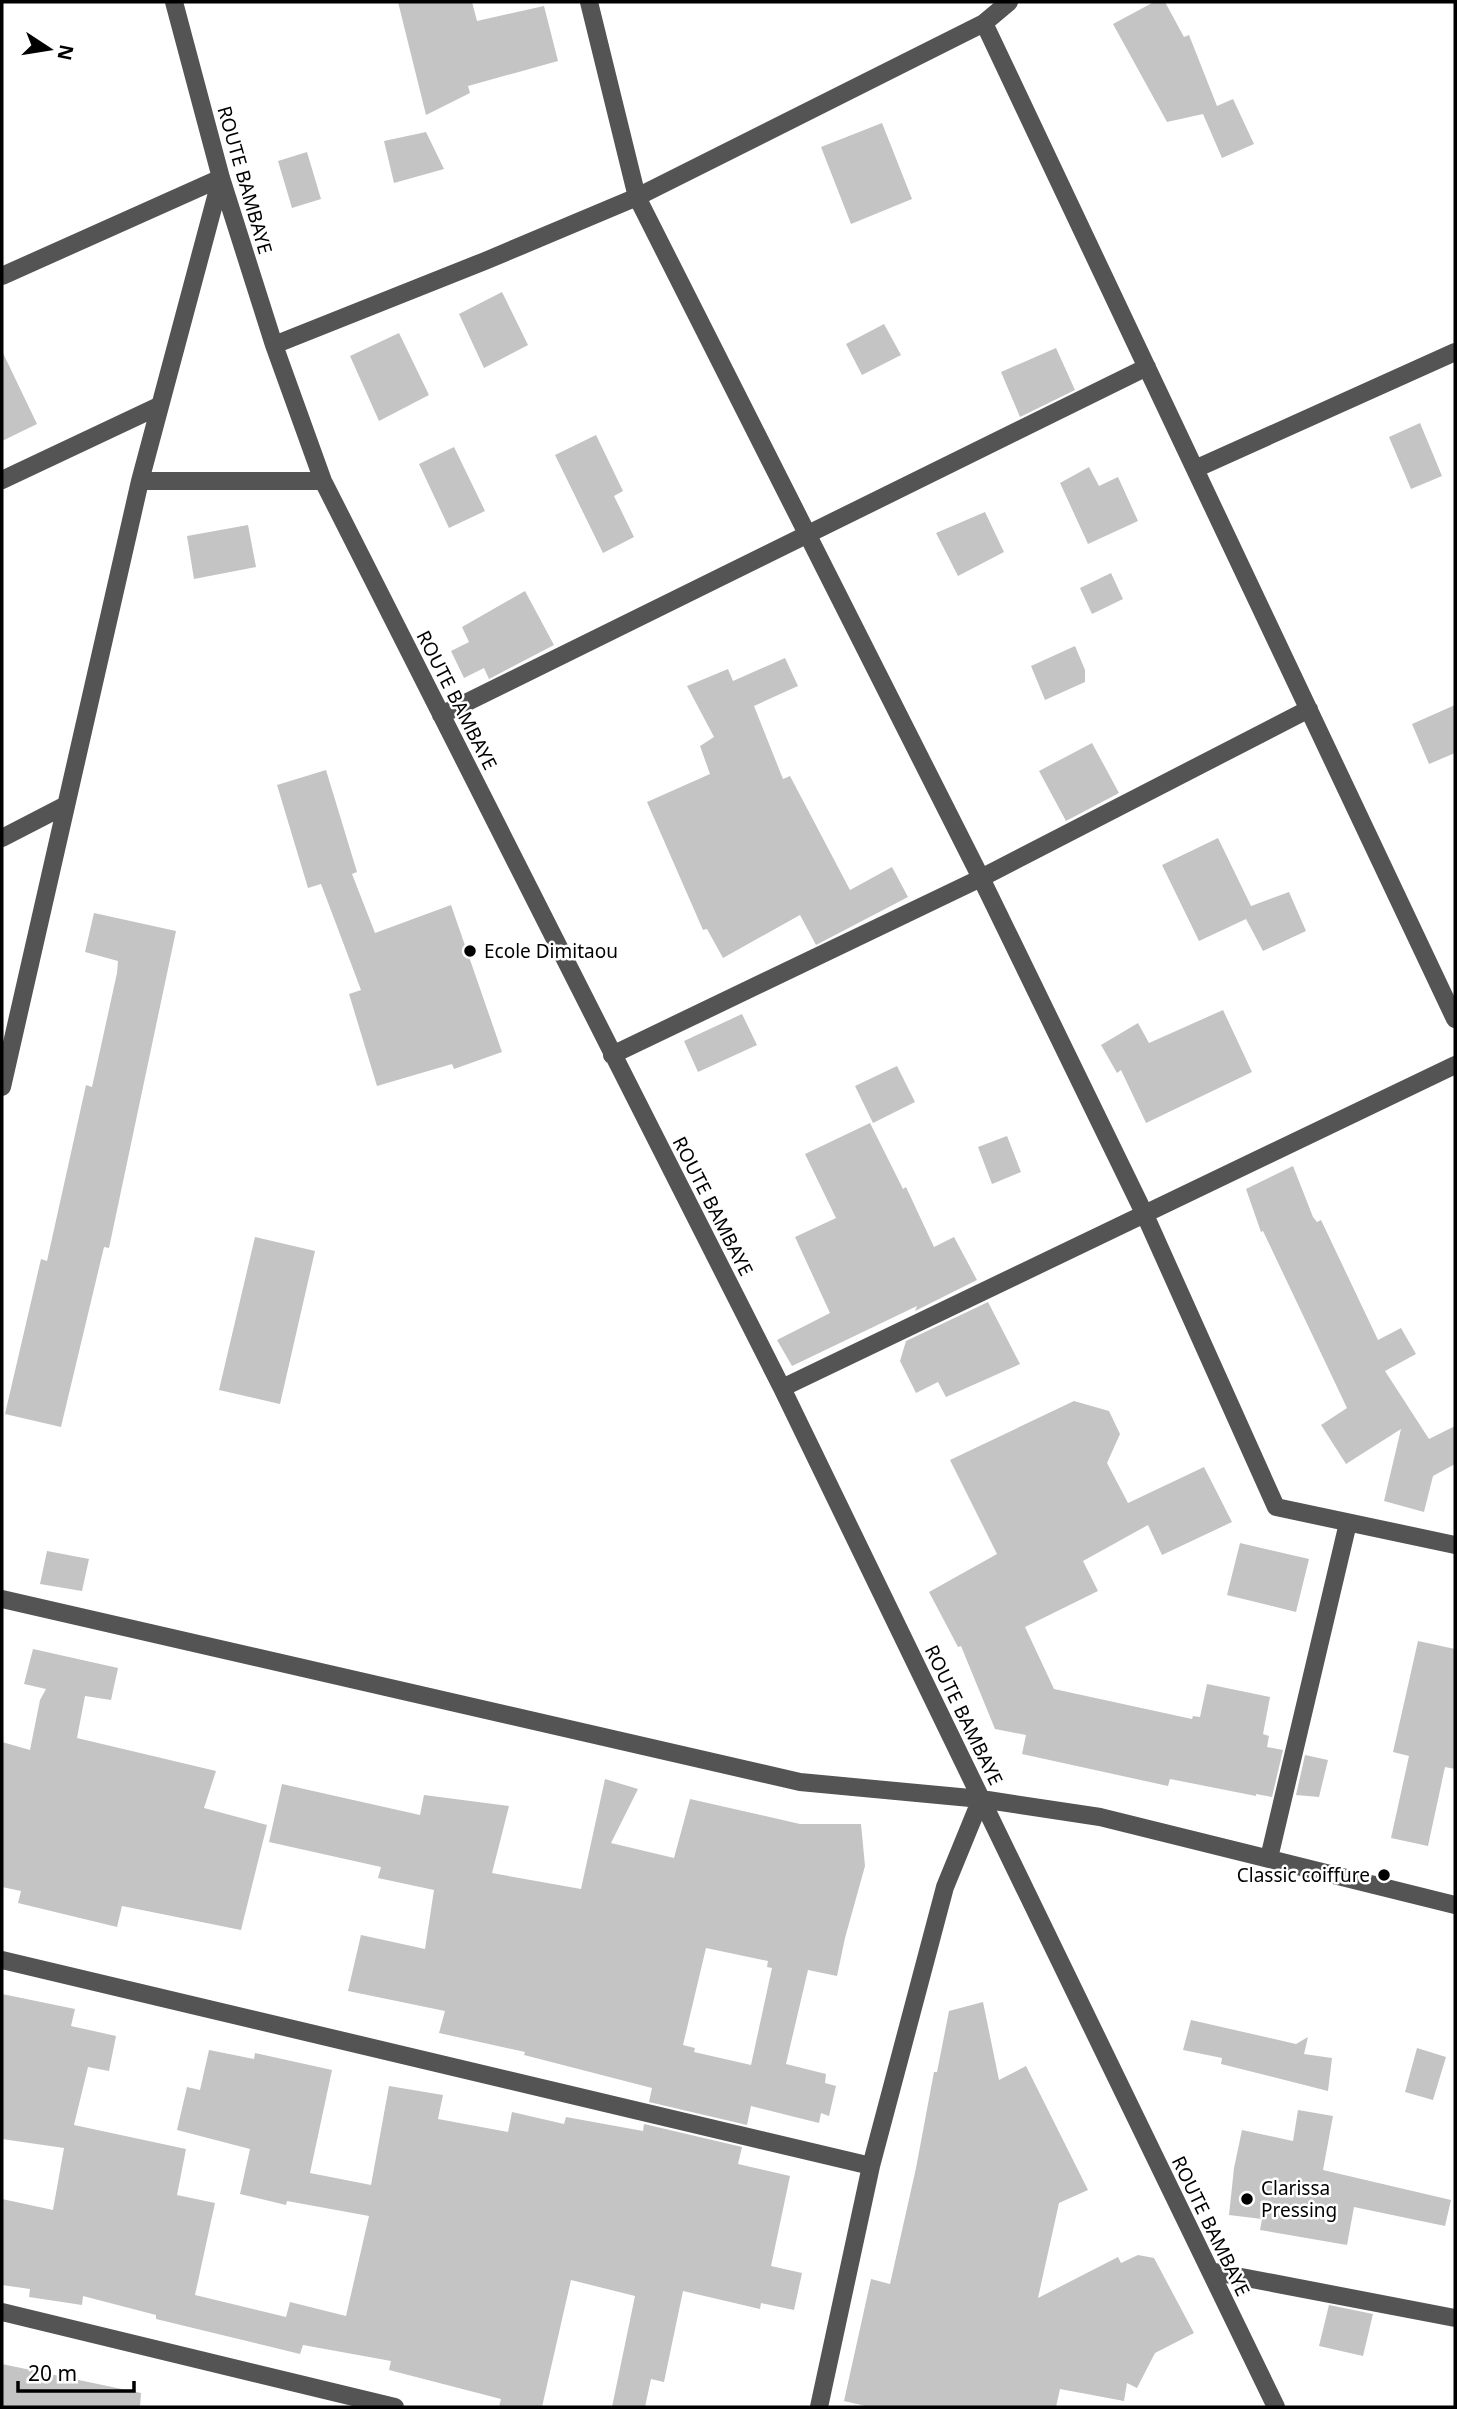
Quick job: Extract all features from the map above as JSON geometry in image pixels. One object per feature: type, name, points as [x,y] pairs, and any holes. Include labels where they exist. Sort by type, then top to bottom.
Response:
[{"type":"street","name":"ROUTE BAMBAYE","points":[[174,2],[221,178],[274,345],[323,481],[782,1388],[1276,2407]]},
{"type":"street","points":[[589,2],[637,197],[981,878],[1145,1215],[1276,1507],[1455,1545]]},
{"type":"street","points":[[274,345],[637,197],[984,23],[1009,2]]},
{"type":"street","points":[[984,23],[1455,1018]]},
{"type":"street","points":[[2,276],[221,178]]},
{"type":"street","points":[[2,1087],[140,481],[221,178]]},
{"type":"street","points":[[1195,469],[1455,352]]},
{"type":"street","points":[[441,715],[1147,367]]},
{"type":"street","points":[[2,480],[159,406]]},
{"type":"street","points":[[140,481],[323,481]]},
{"type":"street","points":[[612,1055],[981,878],[1308,709]]},
{"type":"street","points":[[2,838],[66,804]]},
{"type":"street","points":[[782,1388],[1455,1065]]},
{"type":"street","points":[[1269,1858],[1348,1523]]},
{"type":"street","points":[[2,1599],[800,1783],[981,1799],[1100,1817],[1455,1905]]},
{"type":"street","points":[[819,2407],[871,2166],[944,1887],[981,1799]]},
{"type":"street","points":[[2,1960],[871,2166]]},
{"type":"street","points":[[1210,2271],[1455,2318]]},
{"type":"street","points":[[2,2312],[395,2407]]},
{"type":"building","points":[[398,2],[472,2],[477,21],[544,6],[558,61],[468,86],[470,93],[426,115]]},
{"type":"building","points":[[1154,2],[1165,2],[1184,37],[1189,35],[1217,106],[1233,99],[1254,144],[1222,158],[1203,114],[1167,122],[1113,24]]},
{"type":"building","points":[[882,123],[912,199],[851,224],[821,147]]},
{"type":"building","points":[[426,132],[444,169],[394,183],[384,141]]},
{"type":"building","points":[[307,152],[321,199],[292,208],[278,161]]},
{"type":"building","points":[[502,292],[528,345],[484,368],[459,314]]},
{"type":"building","points":[[884,324],[901,355],[862,375],[846,344]]},
{"type":"building","points":[[399,333],[429,395],[379,421],[350,356]]},
{"type":"building","points":[[1056,348],[1075,390],[1020,417],[1001,372]]},
{"type":"building","points":[[2,351],[37,424],[2,441]]},
{"type":"building","points":[[1420,423],[1442,476],[1411,489],[1389,437]]},
{"type":"building","points":[[596,435],[623,491],[614,496],[634,537],[603,553],[555,455]]},
{"type":"building","points":[[454,447],[485,511],[449,528],[419,464]]},
{"type":"building","points":[[1089,467],[1099,486],[1118,477],[1138,521],[1088,544],[1060,483]]},
{"type":"building","points":[[985,512],[1004,552],[958,576],[936,533]]},
{"type":"building","points":[[248,525],[256,567],[194,579],[187,536]]},
{"type":"building","points":[[1111,573],[1123,599],[1092,614],[1080,588]]},
{"type":"building","points":[[525,591],[554,645],[489,679],[484,668],[464,678],[451,651],[469,642],[462,627]]},
{"type":"building","points":[[1075,646],[1085,670],[1085,682],[1045,700],[1031,666]]},
{"type":"building","points":[[785,658],[798,686],[754,706],[783,779],[790,776],[850,890],[892,867],[908,897],[816,945],[800,915],[723,958],[707,929],[703,930],[647,802],[710,774],[700,746],[714,737],[687,686],[728,669],[733,681]]},
{"type":"building","points":[[1455,705],[1455,753],[1429,764],[1412,724]]},
{"type":"building","points":[[1092,743],[1119,793],[1066,821],[1039,771]]},
{"type":"building","points":[[326,770],[357,872],[352,874],[375,933],[451,905],[502,1052],[454,1069],[452,1064],[377,1086],[349,994],[361,990],[321,884],[308,888],[277,785]]},
{"type":"building","points":[[1218,838],[1251,906],[1289,892],[1306,931],[1263,951],[1246,919],[1199,941],[1162,865]]},
{"type":"building","points":[[94,913],[176,931],[109,1248],[104,1247],[61,1427],[5,1414],[41,1259],[47,1261],[86,1085],[92,1087],[117,973],[118,961],[85,952]]},
{"type":"building","points":[[1223,1010],[1252,1072],[1146,1123],[1121,1070],[1117,1073],[1101,1045],[1138,1023],[1149,1043]]},
{"type":"building","points":[[742,1014],[757,1045],[698,1072],[684,1041]]},
{"type":"building","points":[[897,1066],[915,1102],[873,1123],[855,1086]]},
{"type":"building","points":[[870,1123],[903,1189],[906,1187],[934,1247],[954,1237],[977,1280],[792,1366],[777,1340],[830,1313],[795,1237],[836,1218],[805,1154]]},
{"type":"building","points":[[1007,1136],[1021,1172],[992,1184],[978,1147]]},
{"type":"building","points":[[1293,1166],[1313,1217],[1317,1222],[1321,1220],[1378,1340],[1401,1328],[1416,1354],[1385,1371],[1429,1439],[1455,1426],[1455,1464],[1433,1476],[1424,1512],[1384,1501],[1401,1429],[1346,1464],[1321,1425],[1347,1408],[1263,1231],[1261,1232],[1246,1189]]},
{"type":"building","points":[[255,1237],[315,1251],[280,1404],[219,1390]]},
{"type":"building","points":[[988,1302],[1020,1364],[946,1397],[938,1382],[916,1393],[900,1361],[906,1341]]},
{"type":"building","points":[[1074,1401],[1109,1411],[1120,1434],[1107,1463],[1128,1503],[1204,1467],[1232,1522],[1162,1555],[1148,1525],[1083,1561],[1098,1591],[1025,1627],[1054,1689],[1192,1719],[1193,1716],[1200,1717],[1207,1684],[1270,1697],[1263,1734],[1269,1736],[1267,1747],[1283,1750],[1272,1797],[1170,1779],[1168,1786],[1022,1754],[1026,1735],[995,1729],[961,1646],[958,1647],[929,1592],[997,1554],[950,1460]]},
{"type":"building","points":[[1240,1543],[1309,1559],[1296,1612],[1227,1595]]},
{"type":"building","points":[[47,1551],[89,1559],[82,1591],[40,1584]]},
{"type":"building","points":[[1418,1641],[1455,1649],[1455,1769],[1445,1767],[1428,1846],[1391,1838],[1409,1756],[1393,1752]]},
{"type":"building","points":[[33,1649],[118,1668],[111,1700],[85,1696],[77,1738],[216,1771],[204,1808],[267,1825],[241,1930],[122,1906],[117,1927],[18,1903],[21,1891],[2,1887],[2,1742],[30,1750],[40,1700],[46,1689],[24,1684]]},
{"type":"building","points":[[1305,1755],[1328,1760],[1319,1797],[1296,1795]]},
{"type":"building","points":[[605,1779],[638,1789],[611,1843],[674,1858],[690,1799],[800,1824],[861,1824],[865,1866],[837,1976],[808,1970],[786,2064],[826,2074],[825,2083],[836,2086],[829,2116],[821,2113],[819,2123],[751,2106],[747,2125],[649,2102],[652,2088],[524,2055],[525,2052],[439,2033],[445,2011],[348,1991],[361,1935],[425,1949],[434,1890],[378,1878],[381,1867],[269,1842],[282,1784],[420,1815],[424,1795],[509,1806],[492,1873],[581,1889]],"holes":[[[706,1948],[768,1961],[767,1967],[772,1968],[751,2065],[694,2052],[695,2048],[683,2045]]]},
{"type":"building","points":[[2,1994],[75,2009],[71,2026],[116,2036],[109,2071],[88,2067],[74,2125],[186,2149],[177,2195],[215,2203],[195,2295],[286,2317],[290,2302],[346,2316],[369,2216],[287,2201],[286,2205],[240,2194],[250,2149],[177,2130],[187,2087],[200,2090],[209,2050],[254,2059],[255,2053],[332,2070],[310,2173],[371,2185],[389,2086],[443,2095],[438,2119],[508,2132],[512,2112],[564,2124],[566,2117],[643,2131],[644,2124],[742,2147],[738,2164],[790,2176],[771,2266],[802,2273],[794,2310],[761,2303],[760,2309],[683,2291],[664,2382],[651,2379],[645,2407],[612,2407],[635,2296],[571,2280],[542,2407],[499,2407],[501,2399],[389,2370],[391,2361],[303,2345],[300,2354],[156,2319],[156,2315],[83,2296],[82,2305],[29,2297],[30,2289],[2,2285],[2,2199],[53,2210],[64,2148],[2,2139]]},
{"type":"building","points":[[983,2002],[999,2080],[1026,2066],[1088,2190],[1059,2203],[1038,2298],[1118,2257],[1121,2263],[1138,2255],[1154,2258],[1194,2333],[1155,2353],[1137,2388],[1127,2383],[1124,2401],[1060,2389],[1056,2407],[870,2407],[844,2401],[871,2279],[890,2284],[949,2011]]},
{"type":"building","points":[[1191,2020],[1296,2044],[1308,2037],[1304,2054],[1332,2058],[1328,2091],[1221,2064],[1222,2058],[1183,2050]]},
{"type":"building","points":[[1417,2048],[1446,2057],[1433,2100],[1405,2092]]},
{"type":"building","points":[[1298,2110],[1333,2116],[1323,2170],[1451,2200],[1445,2226],[1354,2207],[1347,2245],[1260,2230],[1262,2219],[1229,2215],[1234,2168],[1242,2130],[1293,2141]]},
{"type":"building","points":[[1329,2305],[1373,2314],[1363,2356],[1319,2346]]},
{"type":"building","points":[[2,2364],[141,2393],[140,2407],[2,2407]]},
{"type":"place","name":"Ecole Dimitaou","points":[[470,951]]},
{"type":"place","name":"Classic coiffure","points":[[1384,1875]]},
{"type":"place","name":"Clarissa Pressing","points":[[1247,2199]]}]
